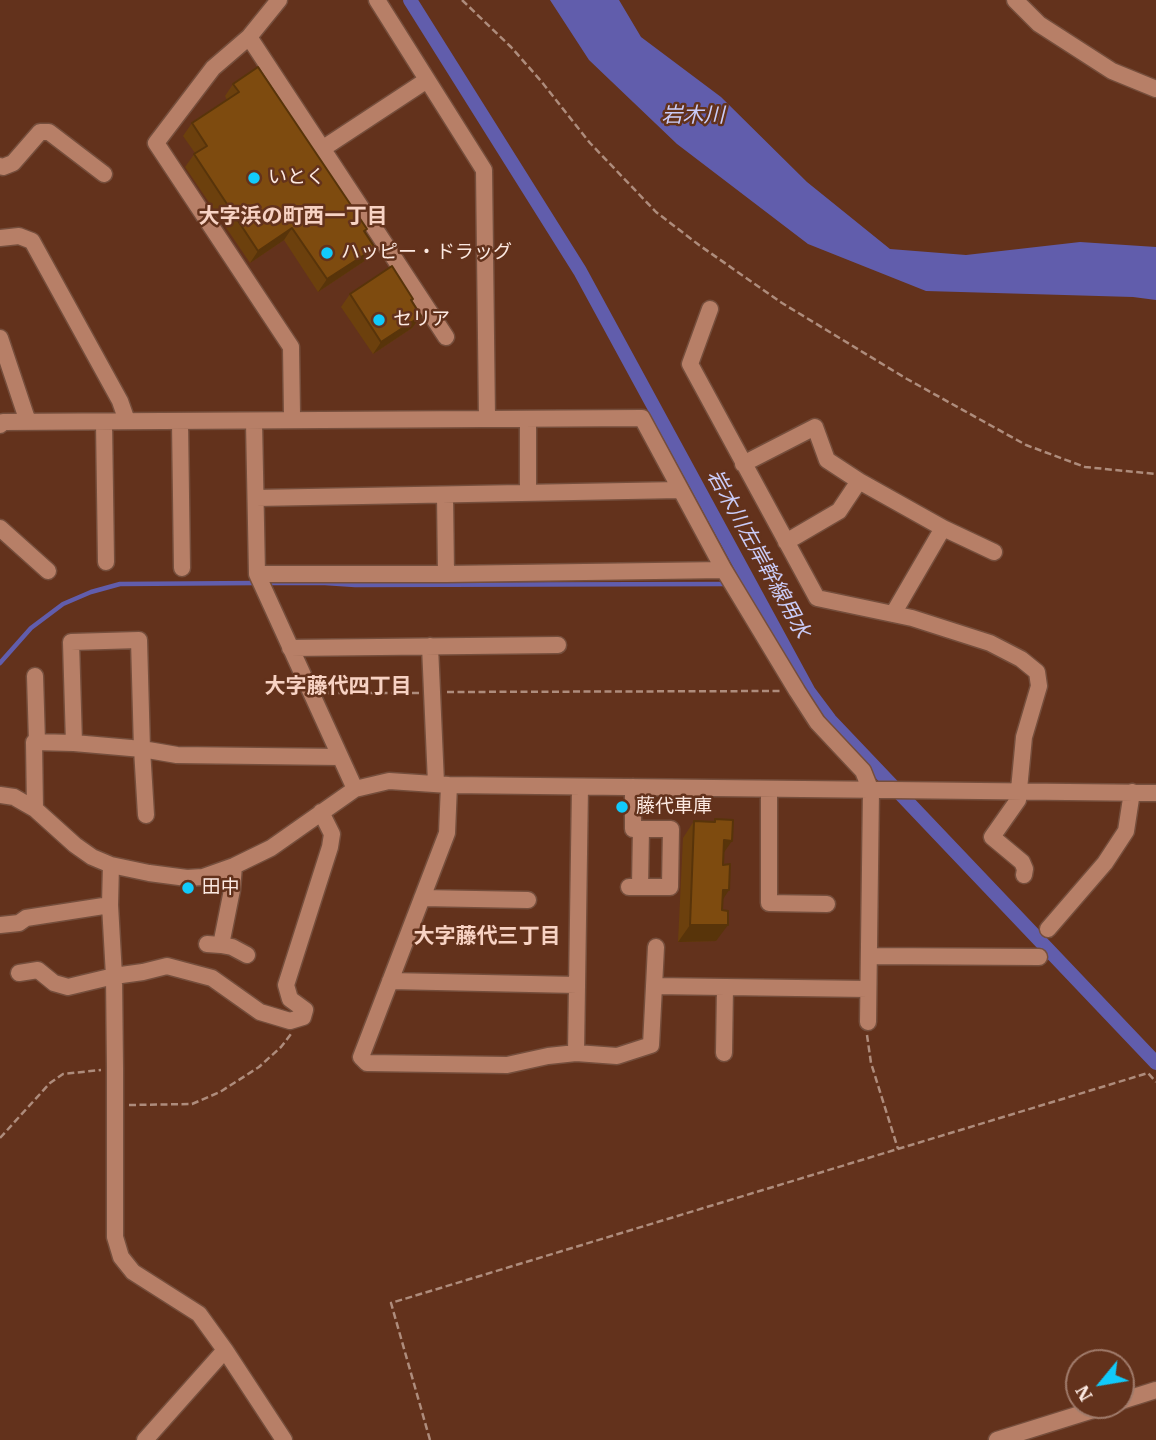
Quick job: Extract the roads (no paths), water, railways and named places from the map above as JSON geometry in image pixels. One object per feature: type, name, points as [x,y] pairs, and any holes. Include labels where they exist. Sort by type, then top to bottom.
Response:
[{"type":"street","points":[[279,0],[248,37],[213,68],[156,143],[291,346],[292,414]]},
{"type":"street","points":[[377,0],[484,170],[487,419]]},
{"type":"street","points":[[1015,0],[1039,24],[1112,71],[1156,89]]},
{"type":"street","points":[[248,37],[446,337]]},
{"type":"street","points":[[322,149],[427,80]]},
{"type":"street","points":[[0,166],[13,163],[40,132],[49,132],[104,174]]},
{"type":"street","points":[[0,238],[19,236],[32,241],[120,401],[128,421]]},
{"type":"street","points":[[710,309],[690,364],[817,598],[912,618],[990,643],[1021,659],[1037,672],[1038,686],[1024,737],[1018,800],[992,837],[1022,862],[1024,875]]},
{"type":"street","points":[[0,338],[6,377],[28,422]]},
{"type":"street","points":[[0,425],[3,422],[642,418],[724,570],[797,691],[817,722],[863,771],[871,791],[868,1022]]},
{"type":"street","points":[[528,419],[528,493]]},
{"type":"street","points":[[104,422],[106,562]]},
{"type":"street","points":[[180,422],[182,568]]},
{"type":"street","points":[[254,422],[260,581],[355,789]]},
{"type":"street","points":[[743,464],[815,427],[827,460],[943,528],[994,552]]},
{"type":"street","points":[[786,542],[839,511],[859,481]]},
{"type":"street","points":[[256,498],[680,490]]},
{"type":"street","points":[[445,495],[446,574]]},
{"type":"street","points":[[0,528],[48,570]]},
{"type":"street","points":[[893,614],[943,528]]},
{"type":"street","points":[[260,581],[446,574],[724,570]]},
{"type":"street","points":[[74,743],[71,642],[139,640],[146,815]]},
{"type":"street","points":[[290,648],[558,645]]},
{"type":"street","points":[[430,646],[432,692],[447,832],[361,1057],[367,1063],[507,1065],[576,1053],[617,1056],[652,1045],[656,947]]},
{"type":"street","points":[[35,676],[35,809]]},
{"type":"street","points":[[37,742],[142,749],[177,755],[340,757]]},
{"type":"street","points":[[0,795],[14,797],[35,809],[92,857],[111,865],[187,878],[203,877],[234,866],[271,848],[355,789],[388,781],[580,787],[1156,793]]},
{"type":"street","points":[[576,1053],[580,787]]},
{"type":"street","points":[[633,787],[633,829],[642,829],[671,829],[670,887],[634,887],[642,829]]},
{"type":"street","points":[[769,789],[769,903],[827,904]]},
{"type":"street","points":[[1048,929],[1105,863],[1126,831],[1132,792]]},
{"type":"street","points":[[19,973],[38,971],[54,983],[68,988],[167,966],[212,978],[260,1012],[290,1021],[303,1017],[305,1010],[290,999],[286,985],[330,847],[332,834],[321,812]]},
{"type":"street","points":[[111,865],[116,1104],[115,1237],[121,1257],[133,1272],[199,1314],[284,1440]]},
{"type":"street","points":[[234,866],[232,890],[214,945],[232,947],[247,955]]},
{"type":"street","points":[[422,898],[528,900]]},
{"type":"street","points":[[0,925],[19,923],[26,918],[110,905]]},
{"type":"street","points":[[869,956],[1040,957]]},
{"type":"street","points":[[390,981],[577,985]]},
{"type":"street","points":[[654,986],[868,989]]},
{"type":"street","points":[[720,1045],[725,987]]},
{"type":"street","points":[[145,1440],[225,1350]]},
{"type":"street","points":[[1135,1397],[1156,1390]]},
{"type":"street","points":[[997,1440],[1065,1419]]},
{"type":"water","name":"岩木川","points":[[550,0],[619,0],[641,37],[721,97],[807,182],[890,249],[966,255],[1080,242],[1156,247],[1156,300],[926,291],[808,244],[677,144],[589,60]]},
{"type":"waterway","name":"岩木川左岸幹線用水","points":[[410,0],[580,271],[809,692],[830,720],[1156,1063]]},
{"type":"waterway","points":[[0,663],[31,628],[63,604],[91,592],[120,584],[258,583]]},
{"type":"waterway","points":[[267,583],[727,584]]},
{"type":"place","name":"いとく","points":[[254,178]]},
{"type":"place","name":"ハッピー・ドラッグ","points":[[327,253]]},
{"type":"place","name":"セリア","points":[[379,320]]},
{"type":"place","name":"藤代車庫","points":[[622,807]]},
{"type":"place","name":"田中","points":[[188,888]]},
{"type":"district","name":"大字浜の町西一丁目","points":[[293,217]]},
{"type":"district","name":"大字藤代四丁目","points":[[338,687]]},
{"type":"district","name":"大字藤代三丁目","points":[[487,937]]}]
